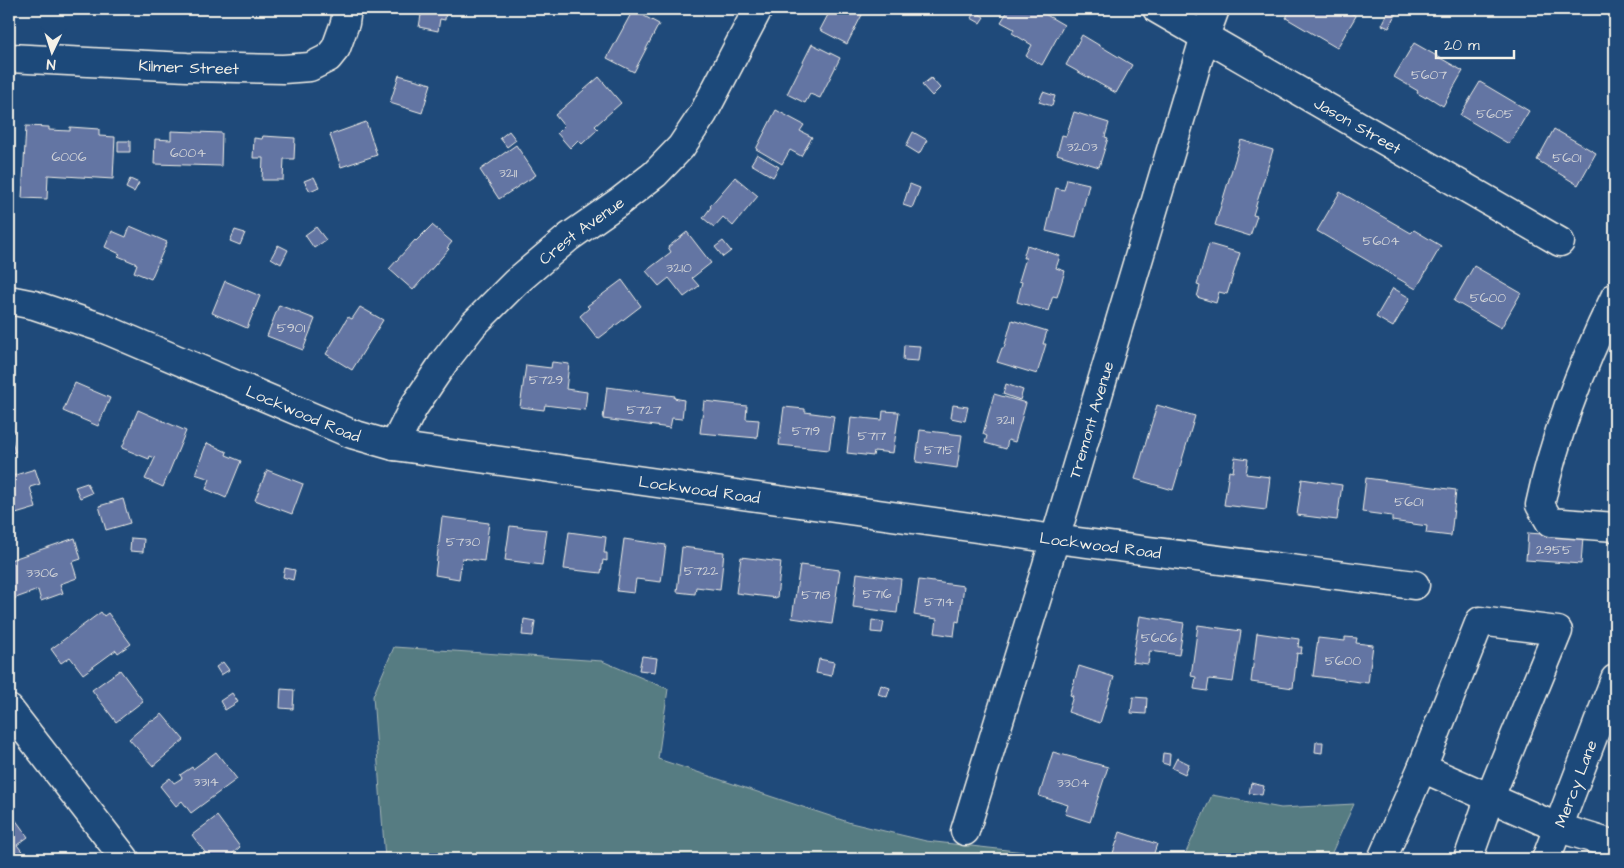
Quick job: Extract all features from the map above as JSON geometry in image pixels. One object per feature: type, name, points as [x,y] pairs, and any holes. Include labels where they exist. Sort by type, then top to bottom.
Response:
[{"type":"street","name":"Crest Avenue","points":[[394,446],[413,408],[444,362],[473,325],[524,275],[569,237],[655,174],[681,147],[703,114],[758,9]]},
{"type":"street","name":"Jason Street","points":[[1157,9],[1560,242]]},
{"type":"street","name":"Tremont Avenue","points":[[965,831],[1205,36],[1215,9]]},
{"type":"street","name":"Kilmer Street","points":[[9,58],[188,67],[283,69],[310,67],[328,58],[336,48],[346,16]]},
{"type":"street","points":[[1615,297],[1572,394],[1544,485],[1540,505],[1550,522],[1615,527]]},
{"type":"street","name":"Lockwood Road","points":[[9,300],[34,305],[100,327],[352,434],[394,446],[1054,539],[1414,585]]},
{"type":"street","points":[[1382,859],[1422,768],[1480,621],[1558,631],[1490,798],[1468,859]]},
{"type":"street","name":"Mercy Lane","points":[[1546,859],[1615,680]]},
{"type":"street","points":[[9,709],[124,859]]},
{"type":"street","points":[[1422,768],[1559,828],[1615,845]]},
{"type":"green space","points":[[394,647],[602,661],[668,689],[658,759],[851,823],[926,841],[1025,852],[1051,859],[385,859],[373,696]]},
{"type":"green space","points":[[1212,795],[1281,808],[1354,804],[1329,859],[1183,859]]},
{"type":"building","points":[[419,9],[446,9],[445,20],[440,19],[438,31],[419,27],[421,15],[418,15]]},
{"type":"building","points":[[831,9],[865,9],[847,44],[820,30]]},
{"type":"building","points":[[1009,9],[1036,9],[1064,25],[1042,65],[1026,56],[1032,45],[1012,33],[1014,29],[1001,22]]},
{"type":"building","points":[[1291,9],[1343,9],[1356,16],[1337,48],[1286,18]]},
{"type":"building","points":[[1390,9],[1397,13],[1389,28],[1382,25]]},
{"type":"building","points":[[633,10],[659,24],[634,72],[607,58]]},
{"type":"building","points":[[975,11],[984,17],[980,23],[971,18]]},
{"type":"building","points":[[1082,35],[1132,65],[1116,93],[1066,65]]},
{"type":"building","points":[[1414,43],[1463,71],[1443,106],[1427,96],[1426,98],[1417,93],[1418,91],[1394,77]]},
{"type":"building","points":[[812,44],[840,58],[820,98],[810,94],[805,103],[787,94]]},
{"type":"building","points":[[399,75],[431,84],[422,113],[390,103]]},
{"type":"building","points":[[599,77],[621,103],[595,126],[598,129],[582,144],[578,140],[570,148],[557,133],[564,126],[555,115]]},
{"type":"building","points":[[931,78],[940,88],[932,96],[922,85]]},
{"type":"building","points":[[1480,82],[1529,111],[1509,144],[1460,115]]},
{"type":"building","points":[[1043,92],[1055,96],[1052,106],[1039,102]]},
{"type":"building","points":[[776,110],[804,125],[800,131],[812,137],[801,156],[790,150],[782,164],[756,149]]},
{"type":"building","points":[[1074,112],[1109,123],[1105,137],[1108,138],[1099,167],[1057,154],[1062,135],[1066,136]]},
{"type":"building","points":[[366,122],[377,155],[341,167],[330,135]]},
{"type":"building","points":[[26,126],[49,127],[49,130],[70,131],[70,127],[99,129],[99,136],[115,137],[113,179],[48,175],[47,199],[22,198]]},
{"type":"building","points":[[1554,129],[1596,153],[1578,185],[1537,160]]},
{"type":"building","points":[[171,131],[222,133],[221,166],[154,164],[155,139],[171,140]]},
{"type":"building","points":[[509,131],[516,140],[507,147],[500,138]]},
{"type":"building","points":[[913,132],[927,140],[919,154],[906,146]]},
{"type":"building","points":[[263,136],[295,138],[294,159],[284,159],[283,180],[262,180],[263,158],[253,158],[254,138],[262,139]]},
{"type":"building","points":[[1241,140],[1273,150],[1253,215],[1257,216],[1250,236],[1215,225]]},
{"type":"building","points":[[118,141],[130,141],[130,152],[118,152]]},
{"type":"building","points":[[516,145],[536,175],[499,199],[480,170]]},
{"type":"building","points":[[757,154],[779,167],[773,177],[751,164]]},
{"type":"building","points":[[314,177],[319,187],[310,191],[304,181]]},
{"type":"building","points":[[735,177],[758,196],[733,226],[723,217],[714,227],[703,218],[710,206]]},
{"type":"building","points":[[130,179],[139,183],[134,192],[126,188]]},
{"type":"building","points":[[1067,179],[1089,184],[1076,238],[1046,231],[1056,188],[1064,190]]},
{"type":"building","points":[[910,184],[920,188],[912,208],[903,205]]},
{"type":"building","points":[[1340,192],[1411,233],[1414,230],[1441,246],[1416,289],[1317,231]]},
{"type":"building","points":[[432,225],[452,242],[447,248],[449,249],[413,290],[389,269],[415,240]]},
{"type":"building","points":[[130,226],[167,242],[151,279],[134,272],[137,264],[118,256],[120,254],[105,247],[112,231],[126,237]]},
{"type":"building","points":[[316,227],[326,240],[314,248],[305,235]]},
{"type":"building","points":[[235,230],[245,233],[240,245],[230,241]]},
{"type":"building","points":[[687,232],[711,263],[692,278],[699,286],[684,297],[669,278],[659,286],[646,271],[671,252],[668,247]]},
{"type":"building","points":[[723,241],[731,251],[723,257],[715,247]]},
{"type":"building","points":[[1209,244],[1240,253],[1227,294],[1219,292],[1216,303],[1197,297],[1200,286],[1197,285]]},
{"type":"building","points":[[278,245],[288,250],[281,264],[271,258]]},
{"type":"building","points":[[1027,245],[1060,256],[1056,268],[1065,271],[1057,297],[1053,296],[1048,311],[1017,302],[1022,282],[1019,281],[1026,258],[1023,258]]},
{"type":"building","points":[[1474,266],[1521,293],[1501,328],[1454,301]]},
{"type":"building","points":[[622,280],[641,306],[598,339],[580,316],[589,308],[587,306]]},
{"type":"building","points":[[225,281],[260,296],[247,328],[212,313]]},
{"type":"building","points":[[1393,288],[1410,298],[1393,327],[1376,317]]},
{"type":"building","points":[[279,305],[315,319],[303,350],[267,336]]},
{"type":"building","points":[[360,307],[383,320],[352,370],[326,354],[348,317],[352,319]]},
{"type":"building","points":[[1012,320],[1047,331],[1043,344],[1046,344],[1037,374],[997,362],[1002,348],[1004,348]]},
{"type":"building","points":[[904,345],[920,346],[918,361],[903,360]]},
{"type":"building","points":[[552,362],[569,364],[566,389],[587,392],[585,410],[545,405],[544,410],[520,407],[526,365],[551,368]]},
{"type":"building","points":[[75,383],[110,398],[98,426],[63,411]]},
{"type":"building","points":[[1006,384],[1023,390],[1020,400],[1003,394]]},
{"type":"building","points":[[607,387],[675,396],[674,398],[684,400],[682,419],[672,418],[670,428],[603,419]]},
{"type":"building","points":[[994,394],[1026,403],[1015,442],[1008,440],[1006,449],[985,443],[987,436],[983,434]]},
{"type":"building","points":[[704,401],[747,406],[746,419],[759,420],[757,438],[700,433]]},
{"type":"building","points":[[953,405],[968,407],[965,421],[951,418]]},
{"type":"building","points":[[1157,405],[1195,416],[1173,490],[1135,479]]},
{"type":"building","points":[[784,407],[805,409],[805,412],[834,416],[829,450],[779,445]]},
{"type":"building","points":[[138,410],[186,431],[163,487],[145,479],[155,458],[150,456],[149,459],[122,448]]},
{"type":"building","points":[[883,411],[899,412],[893,453],[874,451],[873,456],[847,453],[851,417],[882,420]]},
{"type":"building","points":[[12,425],[14,432],[10,433],[15,452],[9,454],[9,426]]},
{"type":"building","points":[[920,430],[962,435],[957,468],[916,462]]},
{"type":"building","points":[[207,443],[227,452],[226,455],[241,461],[226,498],[206,489],[210,479],[195,474]]},
{"type":"building","points":[[1235,457],[1248,459],[1246,474],[1270,477],[1266,510],[1224,505],[1229,471],[1233,472]]},
{"type":"building","points":[[35,469],[40,484],[30,487],[36,508],[9,516],[9,477]]},
{"type":"building","points":[[267,470],[303,484],[292,514],[255,500]]},
{"type":"building","points":[[1366,478],[1456,490],[1451,536],[1426,533],[1427,526],[1392,521],[1392,516],[1362,512]]},
{"type":"building","points":[[1302,479],[1342,485],[1337,520],[1297,515]]},
{"type":"building","points":[[87,483],[92,493],[80,498],[75,487]]},
{"type":"building","points":[[123,499],[130,523],[106,530],[99,506]]},
{"type":"building","points":[[442,517],[489,523],[484,561],[462,558],[459,579],[435,575]]},
{"type":"building","points":[[510,526],[547,530],[542,565],[505,560]]},
{"type":"building","points":[[569,532],[606,537],[604,553],[607,553],[607,561],[603,560],[601,573],[564,569]]},
{"type":"building","points":[[1528,533],[1583,537],[1581,564],[1526,560]]},
{"type":"building","points":[[75,538],[81,559],[72,562],[77,578],[60,584],[63,593],[41,601],[38,590],[13,599],[9,587],[9,566],[12,565],[10,560]]},
{"type":"building","points":[[131,538],[144,539],[143,552],[130,551]]},
{"type":"building","points":[[624,539],[666,545],[661,582],[636,579],[634,593],[617,591]]},
{"type":"building","points":[[682,547],[724,552],[720,590],[696,587],[695,594],[677,592]]},
{"type":"building","points":[[741,557],[781,562],[777,598],[736,593]]},
{"type":"building","points":[[800,565],[840,570],[832,624],[792,618]]},
{"type":"building","points":[[285,568],[295,570],[293,580],[283,577]]},
{"type":"building","points":[[857,573],[901,579],[897,613],[853,607]]},
{"type":"building","points":[[919,580],[964,586],[959,622],[956,621],[954,636],[935,633],[937,619],[914,615]]},
{"type":"building","points":[[101,612],[104,616],[108,613],[131,644],[118,653],[116,650],[83,674],[70,657],[61,663],[51,649]]},
{"type":"building","points":[[1140,616],[1184,623],[1179,655],[1150,651],[1148,664],[1132,662]]},
{"type":"building","points":[[524,619],[535,621],[533,636],[522,635]]},
{"type":"building","points":[[872,620],[884,622],[882,633],[871,632]]},
{"type":"building","points":[[1198,625],[1241,631],[1233,682],[1209,679],[1207,691],[1194,689],[1196,677],[1191,676]]},
{"type":"building","points":[[1257,633],[1299,639],[1298,647],[1302,647],[1301,654],[1297,653],[1293,688],[1251,682]]},
{"type":"building","points":[[1345,637],[1357,638],[1356,643],[1373,645],[1368,683],[1313,676],[1318,638],[1345,641]]},
{"type":"building","points":[[642,656],[657,658],[655,672],[639,670]]},
{"type":"building","points":[[819,659],[834,662],[831,676],[816,673]]},
{"type":"building","points":[[223,662],[229,670],[221,675],[216,667]]},
{"type":"building","points":[[1079,666],[1114,677],[1100,723],[1068,712],[1073,696],[1070,695]]},
{"type":"building","points":[[120,670],[143,701],[116,722],[92,690]]},
{"type":"building","points":[[881,685],[890,688],[887,697],[878,694]]},
{"type":"building","points":[[281,689],[294,690],[293,709],[280,708]]},
{"type":"building","points":[[232,693],[238,702],[225,710],[220,701]]},
{"type":"building","points":[[1133,697],[1147,698],[1146,714],[1131,713]]},
{"type":"building","points":[[162,714],[184,740],[153,766],[129,739],[151,720],[153,721]]},
{"type":"building","points":[[1316,742],[1323,742],[1322,753],[1315,752]]},
{"type":"building","points":[[216,752],[237,779],[191,813],[182,801],[176,806],[160,786],[170,778],[174,783],[182,778],[180,775],[192,767],[193,769]]},
{"type":"building","points":[[1053,752],[1108,767],[1090,822],[1065,814],[1068,805],[1039,796]]},
{"type":"building","points":[[1163,753],[1170,754],[1169,765],[1162,763]]},
{"type":"building","points":[[1177,758],[1189,764],[1185,774],[1172,768]]},
{"type":"building","points":[[1251,783],[1264,786],[1262,795],[1249,793]]},
{"type":"building","points":[[217,816],[240,847],[232,854],[235,859],[210,859],[192,835]]},
{"type":"building","points":[[15,819],[28,837],[17,845],[25,855],[19,859],[9,859],[9,824]]},
{"type":"building","points":[[1120,832],[1157,844],[1152,859],[1111,859]]}]
